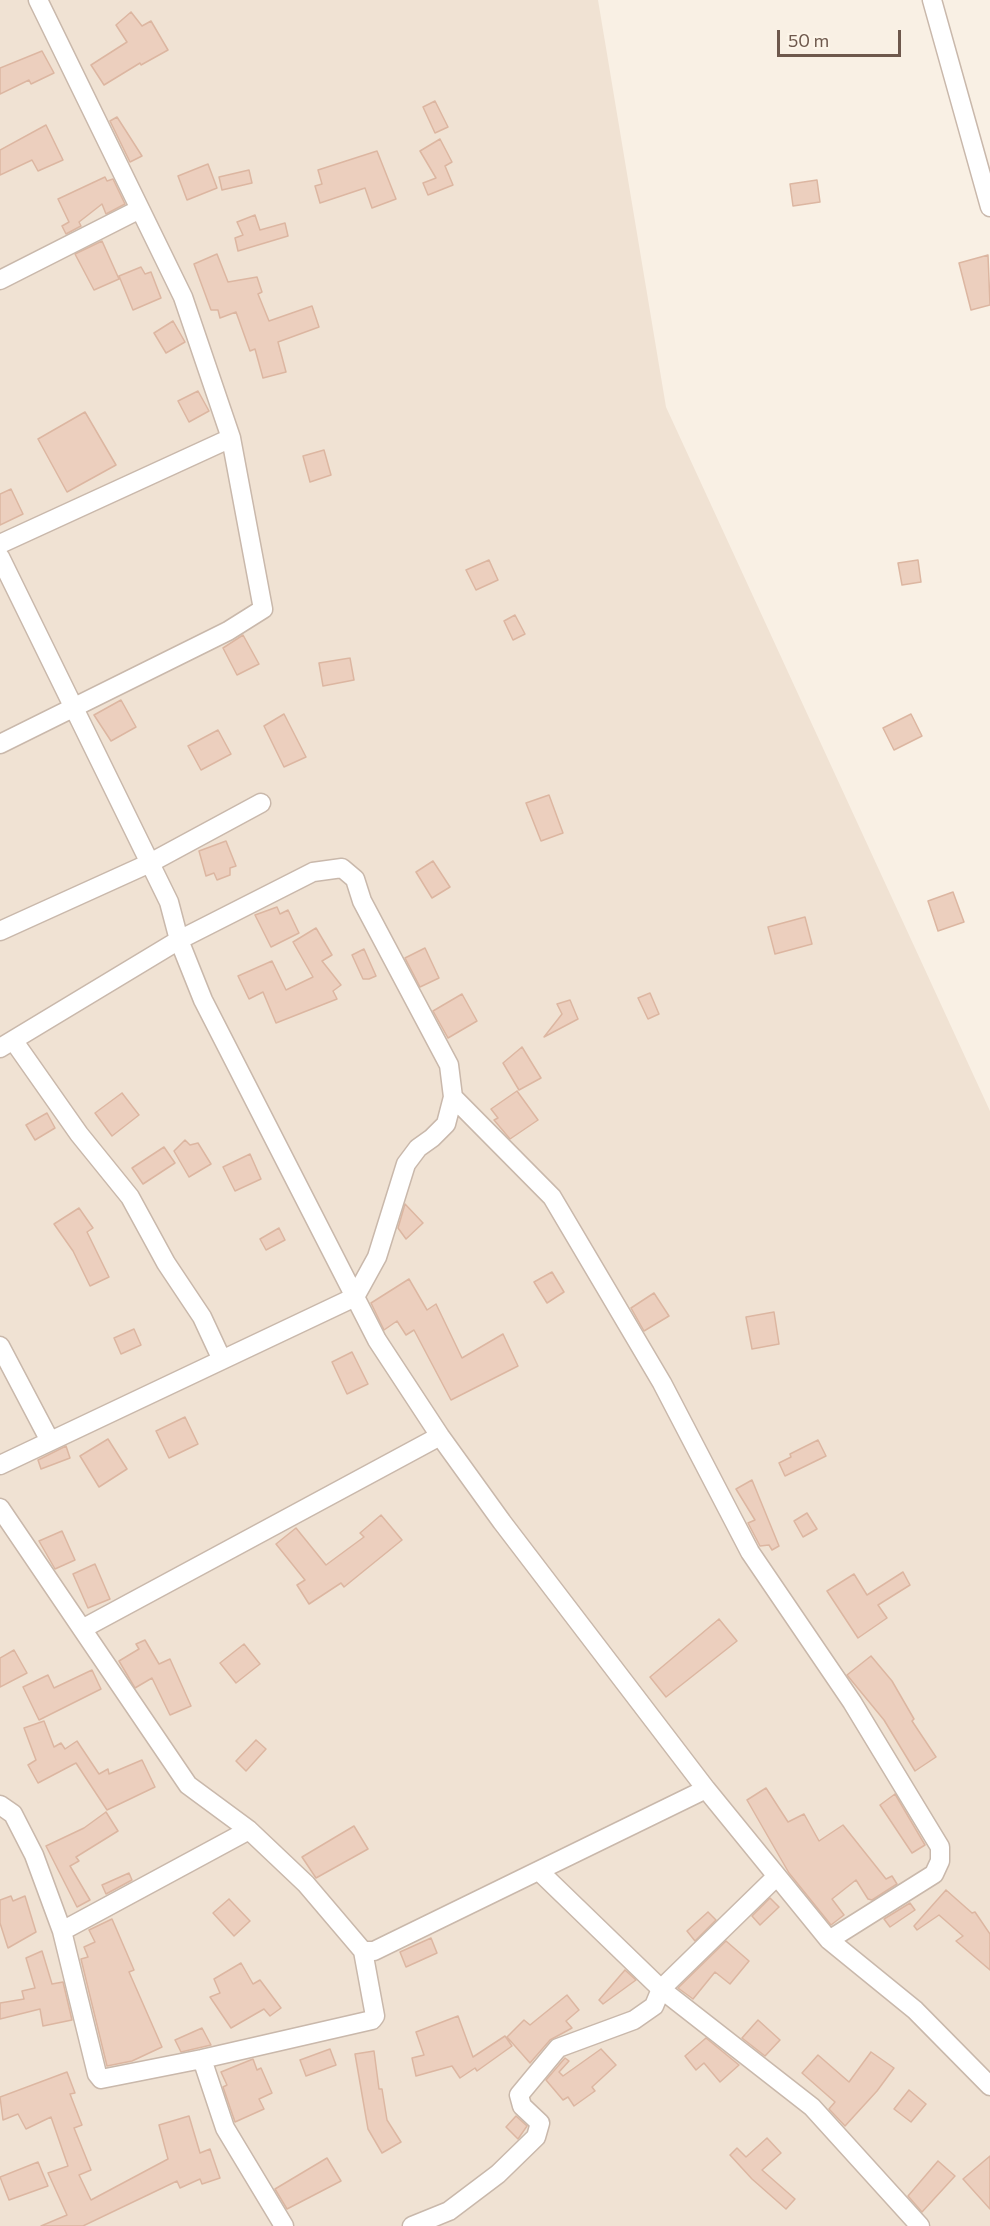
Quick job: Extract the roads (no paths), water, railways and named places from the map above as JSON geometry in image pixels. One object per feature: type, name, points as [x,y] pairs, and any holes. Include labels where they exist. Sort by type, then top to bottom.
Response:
[{"type":"street","points":[[0,744],[228,631],[263,609],[231,438],[183,297],[38,0]]},
{"type":"street","points":[[932,0],[990,207]]},
{"type":"street","points":[[0,280],[140,209]]},
{"type":"street","points":[[0,544],[231,438]]},
{"type":"street","points":[[0,557],[169,902],[179,940],[203,1000],[377,1340],[440,1436],[502,1522],[706,1789],[829,1940],[915,2010],[990,2086]]},
{"type":"street","points":[[0,931],[150,863],[261,803]]},
{"type":"street","points":[[0,1465],[355,1298],[377,1257],[406,1164],[418,1148],[446,1124],[453,1097],[449,1065],[362,902],[355,879],[342,868],[313,872],[179,940],[6,1044],[130,1197],[166,1263],[202,1317],[222,1360]]},
{"type":"street","points":[[453,1097],[552,1197],[662,1383],[750,1552],[852,1702],[940,1847],[940,1861],[934,1874],[829,1940]]},
{"type":"street","points":[[0,1346],[50,1441]]},
{"type":"street","points":[[82,1629],[440,1436]]},
{"type":"street","points":[[0,1508],[188,1785],[249,1830],[306,1884],[363,1951],[376,2011],[372,2020],[202,2059],[101,2079],[97,2074],[62,1931],[29,1845],[13,1814],[0,1805]]},
{"type":"street","points":[[363,1951],[374,1951],[706,1789]]},
{"type":"street","points":[[62,1931],[249,1830]]},
{"type":"street","points":[[540,1872],[661,1989],[812,2108],[920,2226]]},
{"type":"street","points":[[412,2226],[449,2211],[498,2174],[536,2138],[540,2123],[522,2106],[519,2095],[558,2048],[634,2020],[654,2006],[661,1989],[777,1876]]},
{"type":"street","points":[[202,2059],[225,2128],[284,2226]]}]
